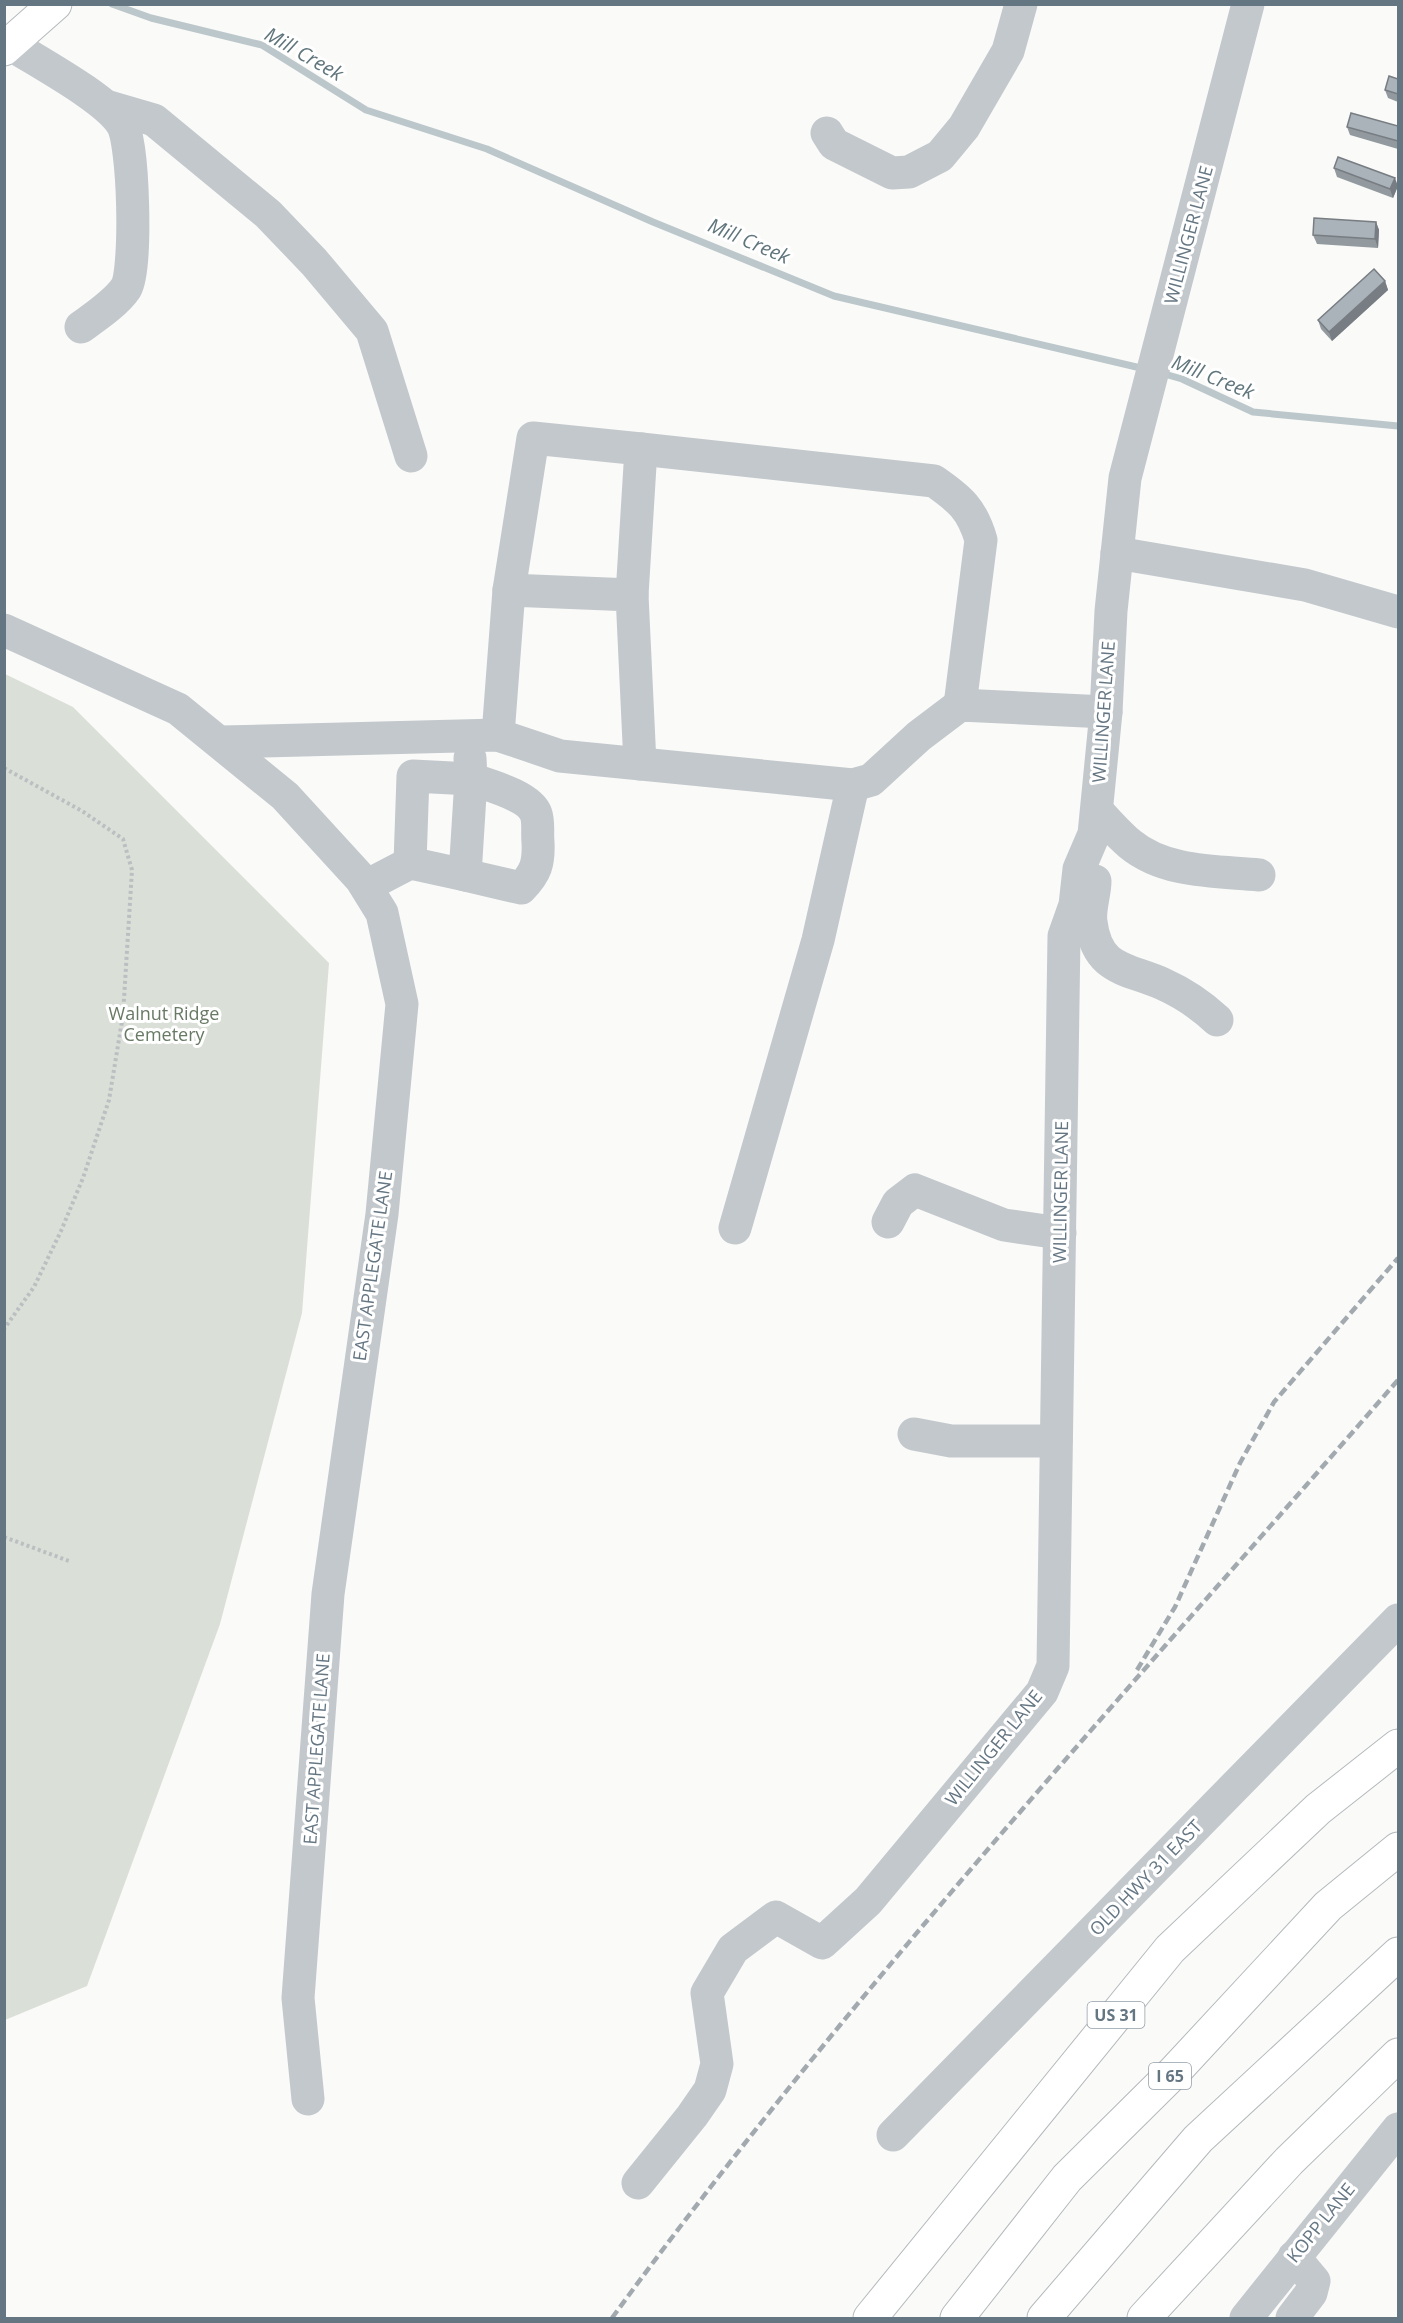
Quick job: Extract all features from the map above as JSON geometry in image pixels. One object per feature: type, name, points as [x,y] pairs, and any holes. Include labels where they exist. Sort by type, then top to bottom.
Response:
[{"type":"main road","points":[[12,42],[56,4]]},
{"type":"main road","name":"US 31","points":[[870,2319],[1170,1949],[1318,1809],[1398,1746]]},
{"type":"main road","name":"I 65","points":[[957,2319],[1068,2178],[1174,2072],[1328,1906],[1398,1849]]},
{"type":"main road","points":[[1044,2319],[1198,2139],[1398,1954]]},
{"type":"main road","points":[[1144,2319],[1288,2162],[1398,2055]]},
{"type":"street","points":[[827,133],[834,144],[892,172],[909,172],[940,156],[964,127],[1008,51],[1021,4]]},
{"type":"street","name":"WILLINGER LANE","points":[[638,2183],[710,2090],[717,2064],[707,1993],[733,1949],[776,1917],[822,1944],[868,1901],[1042,1692],[1053,1666],[1064,936],[1074,905],[1079,869],[1096,822],[1106,712],[1111,611],[1125,478],[1248,4]]},
{"type":"street","points":[[12,42],[106,106],[123,125],[129,156],[133,239],[126,287],[100,314],[81,327]]},
{"type":"street","points":[[106,106],[154,120],[268,214],[314,262],[372,331],[411,456]]},
{"type":"street","points":[[465,875],[471,779],[483,735],[533,438],[934,481],[956,496],[975,518],[981,540],[960,705]]},
{"type":"street","points":[[640,764],[632,595],[641,449]]},
{"type":"street","points":[[1117,553],[1305,585],[1398,612]]},
{"type":"street","points":[[509,590],[632,595]]},
{"type":"street","name":"EAST APPLEGATE LANE","points":[[4,630],[178,709],[222,742],[285,796],[366,886],[382,913],[402,1004],[382,1214],[328,1594],[298,1998],[308,2099]]},
{"type":"street","points":[[222,742],[483,735],[560,756],[853,785],[871,780],[919,736],[960,705],[1106,712]]},
{"type":"street","points":[[366,886],[410,863],[520,888],[532,877],[539,863],[536,813],[528,804],[515,796],[471,779],[413,776],[410,863]]},
{"type":"street","points":[[735,1228],[818,940],[853,785]]},
{"type":"street","points":[[1096,822],[1131,845],[1162,861],[1192,870],[1259,875]]},
{"type":"street","points":[[1096,822],[1095,890],[1091,921],[1098,945],[1115,967],[1162,983],[1190,998],[1217,1020]]},
{"type":"street","points":[[888,1222],[898,1203],[915,1190],[1004,1225],[1060,1233]]},
{"type":"street","points":[[914,1434],[951,1441],[1056,1441]]},
{"type":"street","name":"OLD HWY 31 EAST","points":[[893,2135],[1398,1620]]},
{"type":"street","name":"KOPP LANE","points":[[1245,2319],[1294,2257],[1392,2148]]},
{"type":"street","points":[[1292,2319],[1311,2293],[1314,2281],[1294,2257]]},
{"type":"path","points":[[4,768],[82,811],[123,839],[132,870],[123,1015],[109,1100],[83,1178],[61,1231],[34,1287],[5,1330]]},
{"type":"path","points":[[4,1537],[69,1561]]},
{"type":"green space","name":"Walnut Ridge Cemetery","points":[[5,674],[73,707],[329,963],[302,1313],[220,1624],[87,1986],[5,2020]]},
{"type":"building","points":[[1389,76],[1398,79],[1398,94],[1385,90]]},
{"type":"building","points":[[1351,113],[1398,126],[1398,141],[1347,127]]},
{"type":"building","points":[[1338,157],[1395,178],[1390,189],[1334,168]]},
{"type":"building","points":[[1314,218],[1376,222],[1375,239],[1313,235]]},
{"type":"building","points":[[1374,269],[1385,281],[1329,332],[1318,320]]},
{"type":"waterway","name":"Mill Creek","points":[[112,4],[151,18],[262,45],[366,110],[487,149],[653,222],[834,296],[1145,369]]},
{"type":"waterway","name":"Mill Creek","points":[[1161,373],[1182,379],[1253,412],[1398,426]]},
{"type":"railway","points":[[1137,1670],[1175,1607],[1240,1463],[1274,1402],[1398,1258]]},
{"type":"railway","points":[[612,2318],[704,2196],[896,1957],[1398,1380]]}]
